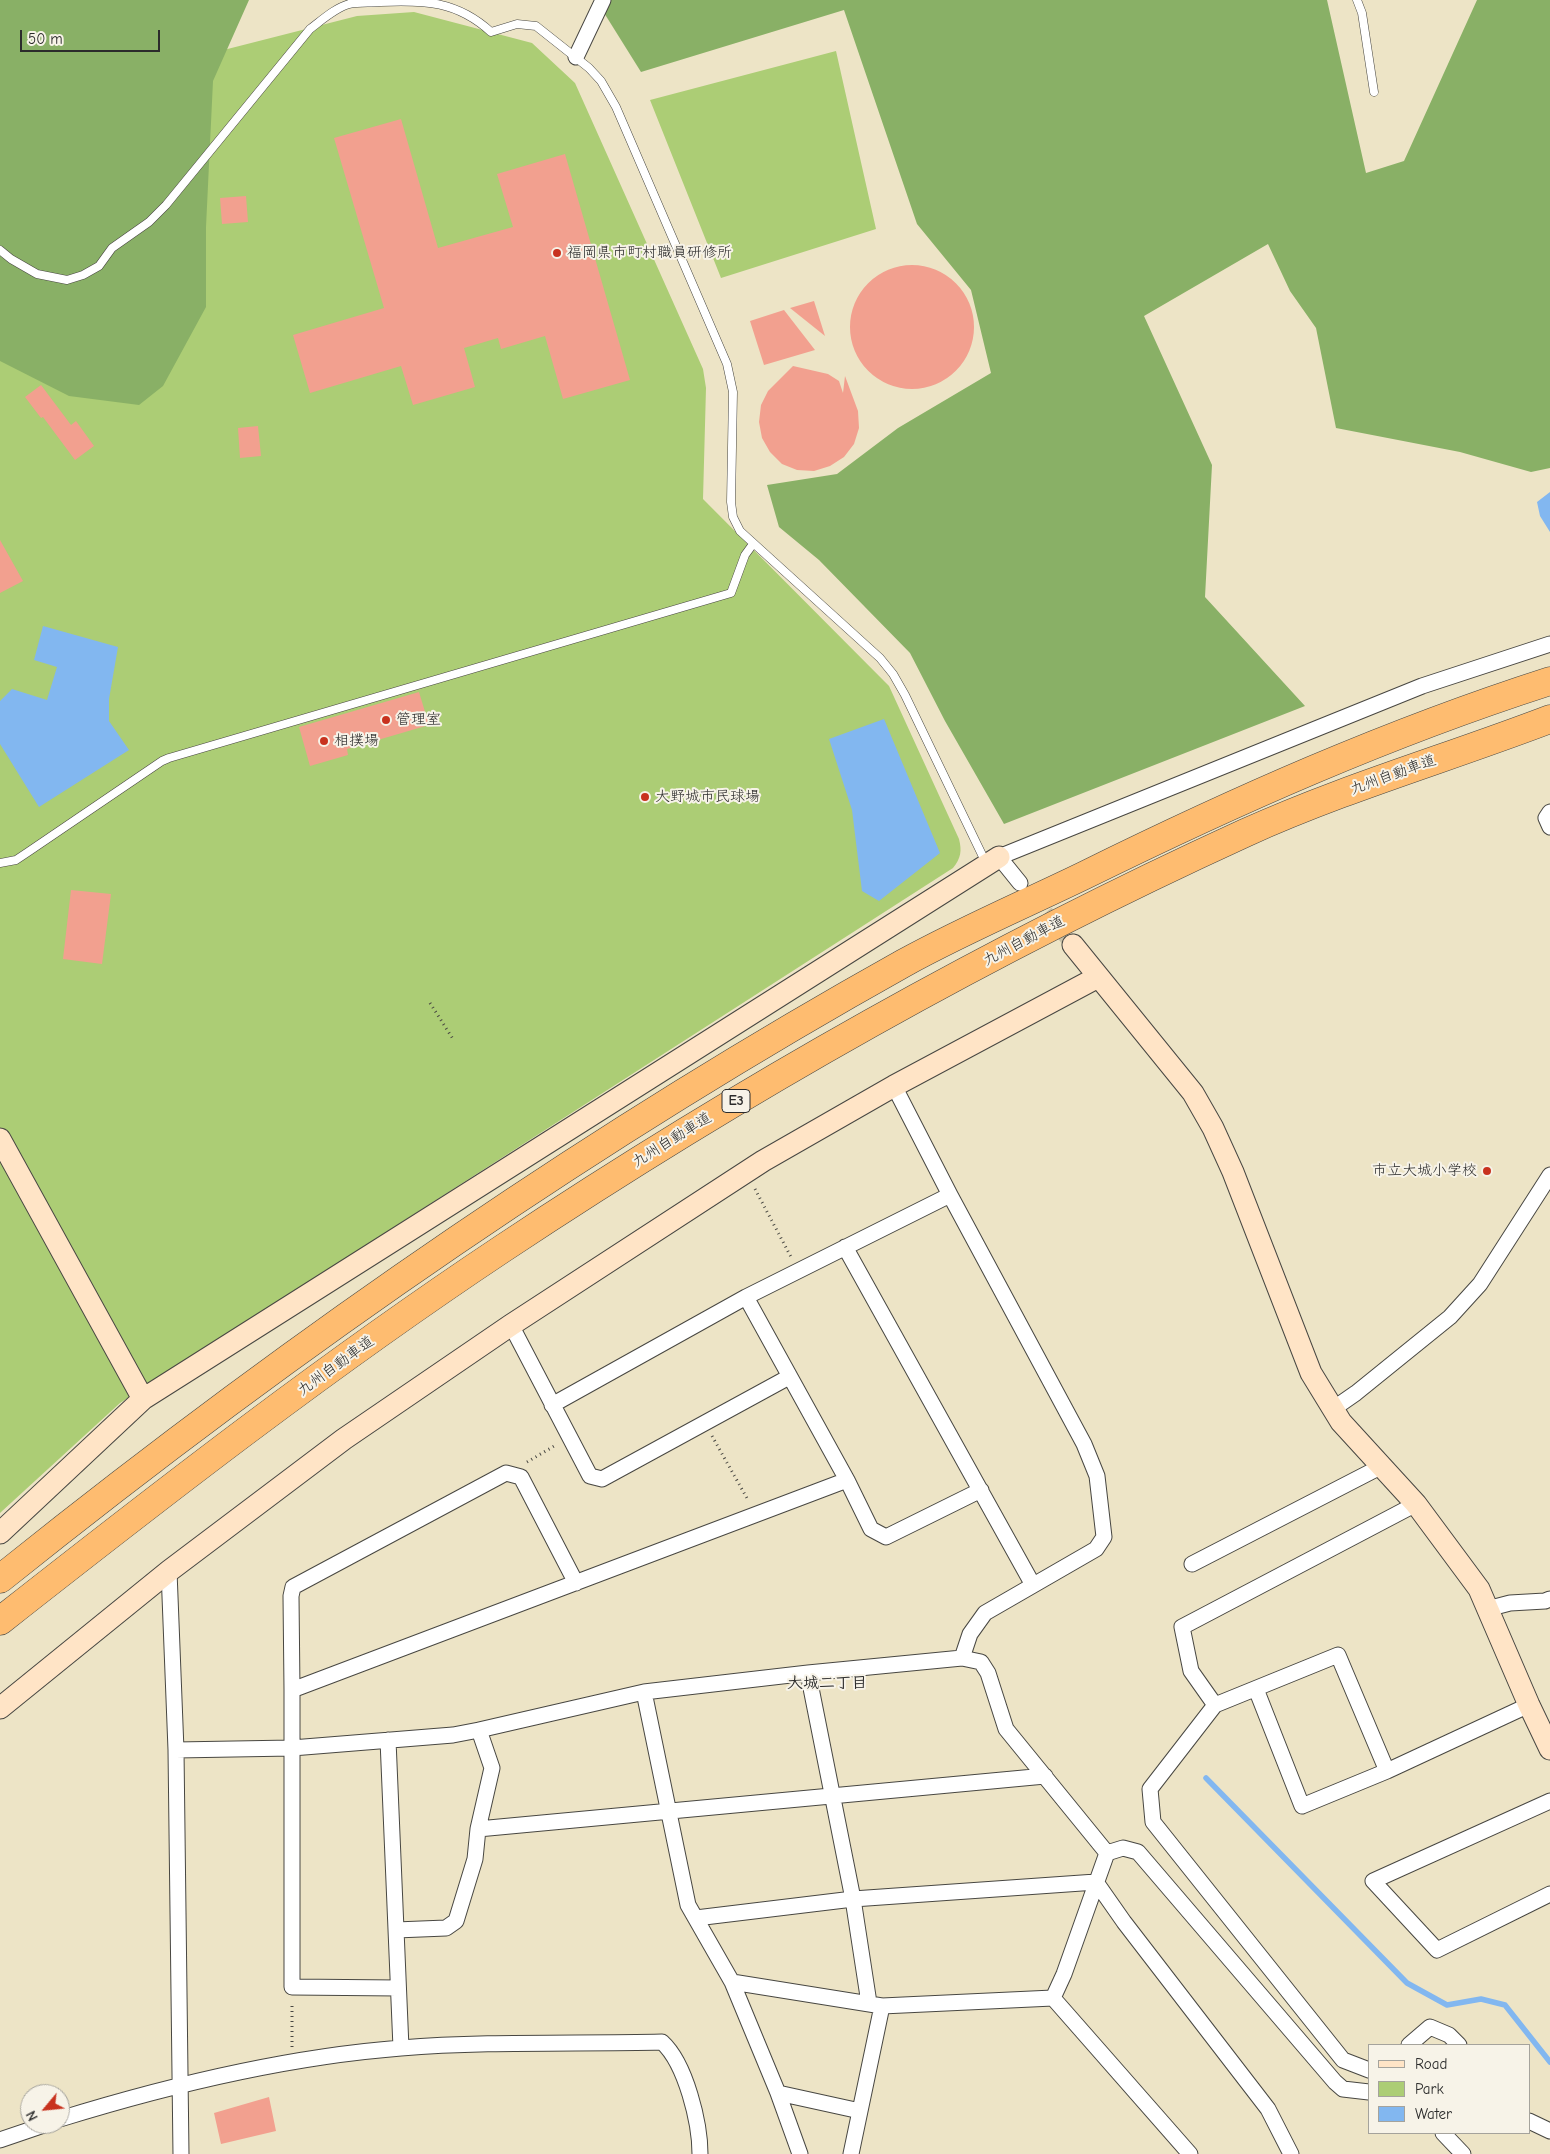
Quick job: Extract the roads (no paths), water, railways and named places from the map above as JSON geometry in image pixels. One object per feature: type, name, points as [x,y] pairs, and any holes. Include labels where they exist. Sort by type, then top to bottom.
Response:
[{"type":"highway","name":"九州自動車道","points":[[0,1579],[219,1410],[360,1308],[588,1153],[759,1046],[909,961],[1276,784],[1387,738],[1486,701],[1550,681]]},
{"type":"highway","name":"九州自動車道","points":[[0,1621],[239,1436],[376,1336],[499,1251],[706,1118],[855,1032],[1070,916],[1249,831],[1387,776],[1550,719]]},
{"type":"street","points":[[576,58],[603,0]]},
{"type":"street","points":[[0,1533],[144,1399],[993,861],[1422,686],[1550,644]]},
{"type":"street","points":[[1550,812],[1546,818],[1550,827]]},
{"type":"street","points":[[993,861],[1020,883]]},
{"type":"street","points":[[1073,945],[1171,1063],[1193,1093],[1213,1128],[1233,1172],[1311,1372],[1341,1422],[1416,1504],[1479,1589],[1528,1705],[1550,1749]]},
{"type":"street","points":[[0,1708],[169,1570],[344,1440],[511,1325],[746,1172],[894,1086],[1098,977]]},
{"type":"street","points":[[894,1086],[950,1195],[1084,1444],[1097,1476],[1104,1537],[1096,1549],[985,1613],[970,1634],[962,1658]]},
{"type":"street","points":[[0,1139],[144,1399]]},
{"type":"street","points":[[1333,1408],[1356,1393],[1450,1317],[1480,1284],[1550,1175]]},
{"type":"street","points":[[552,1405],[746,1297],[950,1195]]},
{"type":"street","points":[[846,1247],[1033,1585]]},
{"type":"street","points":[[746,1297],[847,1480],[871,1529],[886,1537],[981,1490]]},
{"type":"street","points":[[511,1325],[590,1476],[602,1479],[789,1377]]},
{"type":"street","points":[[1192,1564],[1382,1466]]},
{"type":"street","points":[[398,1988],[292,1987],[291,1596],[294,1586],[506,1473],[521,1478],[576,1584]]},
{"type":"street","points":[[292,1690],[847,1480]]},
{"type":"street","points":[[1215,1705],[1191,1670],[1182,1627],[1416,1504]]},
{"type":"street","points":[[169,1570],[176,1750],[180,2154]]},
{"type":"street","points":[[1487,1609],[1510,1603],[1550,1599]]},
{"type":"street","points":[[1368,2070],[1342,2060],[1153,1822],[1150,1789],[1215,1705],[1338,1655],[1387,1771]]},
{"type":"street","points":[[176,1750],[292,1748],[453,1735],[644,1692],[962,1658],[981,1662],[988,1673],[1006,1729],[1107,1853]]},
{"type":"street","points":[[808,1673],[876,2004],[860,2111],[851,2154]]},
{"type":"street","points":[[1256,1689],[1302,1806],[1387,1771],[1528,1705]]},
{"type":"street","points":[[644,1692],[688,1905],[732,1982],[778,2093],[800,2154]]},
{"type":"street","points":[[396,1930],[446,1928],[456,1921],[476,1859],[478,1829],[492,1768],[480,1730]]},
{"type":"street","points":[[388,1740],[401,2048]]},
{"type":"street","points":[[478,1829],[1045,1776]]},
{"type":"street","points":[[1550,1801],[1372,1881],[1437,1950],[1550,1894]]},
{"type":"street","points":[[1107,1853],[1124,1848],[1138,1852],[1335,2082],[1343,2088],[1368,2092]]},
{"type":"street","points":[[1053,1998],[1064,1974],[1107,1853]]},
{"type":"street","points":[[696,1918],[853,1899],[1096,1882]]},
{"type":"street","points":[[1096,1882],[1130,1930],[1268,2109],[1291,2154]]},
{"type":"street","points":[[732,1982],[876,2004],[1053,1998]]},
{"type":"street","points":[[1053,1998],[1190,2154]]},
{"type":"street","points":[[1410,2044],[1430,2027],[1449,2035],[1458,2044]]},
{"type":"street","points":[[70,2117],[180,2086],[292,2061],[401,2048],[662,2042],[672,2052],[692,2102],[700,2136],[700,2154]]},
{"type":"street","points":[[778,2093],[860,2111]]},
{"type":"street","points":[[1530,2122],[1550,2132]]},
{"type":"street","points":[[0,2140],[20,2133]]},
{"type":"street","points":[[1444,2134],[1463,2154]]},
{"type":"lane","points":[[0,250],[11,260],[37,274],[67,280],[83,275],[99,266],[112,248],[149,222],[166,205],[310,29],[324,18],[349,4],[408,0],[426,1],[450,7],[475,18],[491,32],[517,24],[536,26],[601,81],[616,107],[727,364],[733,392],[731,502],[733,517],[740,532],[880,658],[893,674],[993,861]]},
{"type":"lane","points":[[1357,0],[1362,13],[1374,92]]},
{"type":"lane","points":[[0,863],[16,860],[169,758],[731,593],[745,555],[753,544]]},
{"type":"water","points":[[1550,492],[1550,532],[1540,516],[1537,502]]},
{"type":"water","points":[[43,626],[118,647],[109,699],[109,721],[129,750],[39,807],[0,744],[0,701],[12,689],[47,700],[57,667],[34,660]]},
{"type":"water","points":[[884,719],[940,853],[879,901],[862,891],[852,810],[829,739]]},
{"type":"waterway","points":[[1206,1778],[1407,1983],[1447,2005],[1481,1999],[1505,2005],[1550,2062]]},
{"type":"tunnel","points":[[1031,895],[1073,945]]},
{"type":"place","name":"福岡県市町村職員研修所","points":[[557,253]]},
{"type":"place","name":"管理室","points":[[386,720]]},
{"type":"place","name":"相撲場","points":[[324,741]]},
{"type":"place","name":"大野城市民球場","points":[[645,797]]},
{"type":"place","name":"市立大城小学校","points":[[1487,1171]]},
{"type":"district","name":"大城二丁目","points":[[827,1683]]}]
